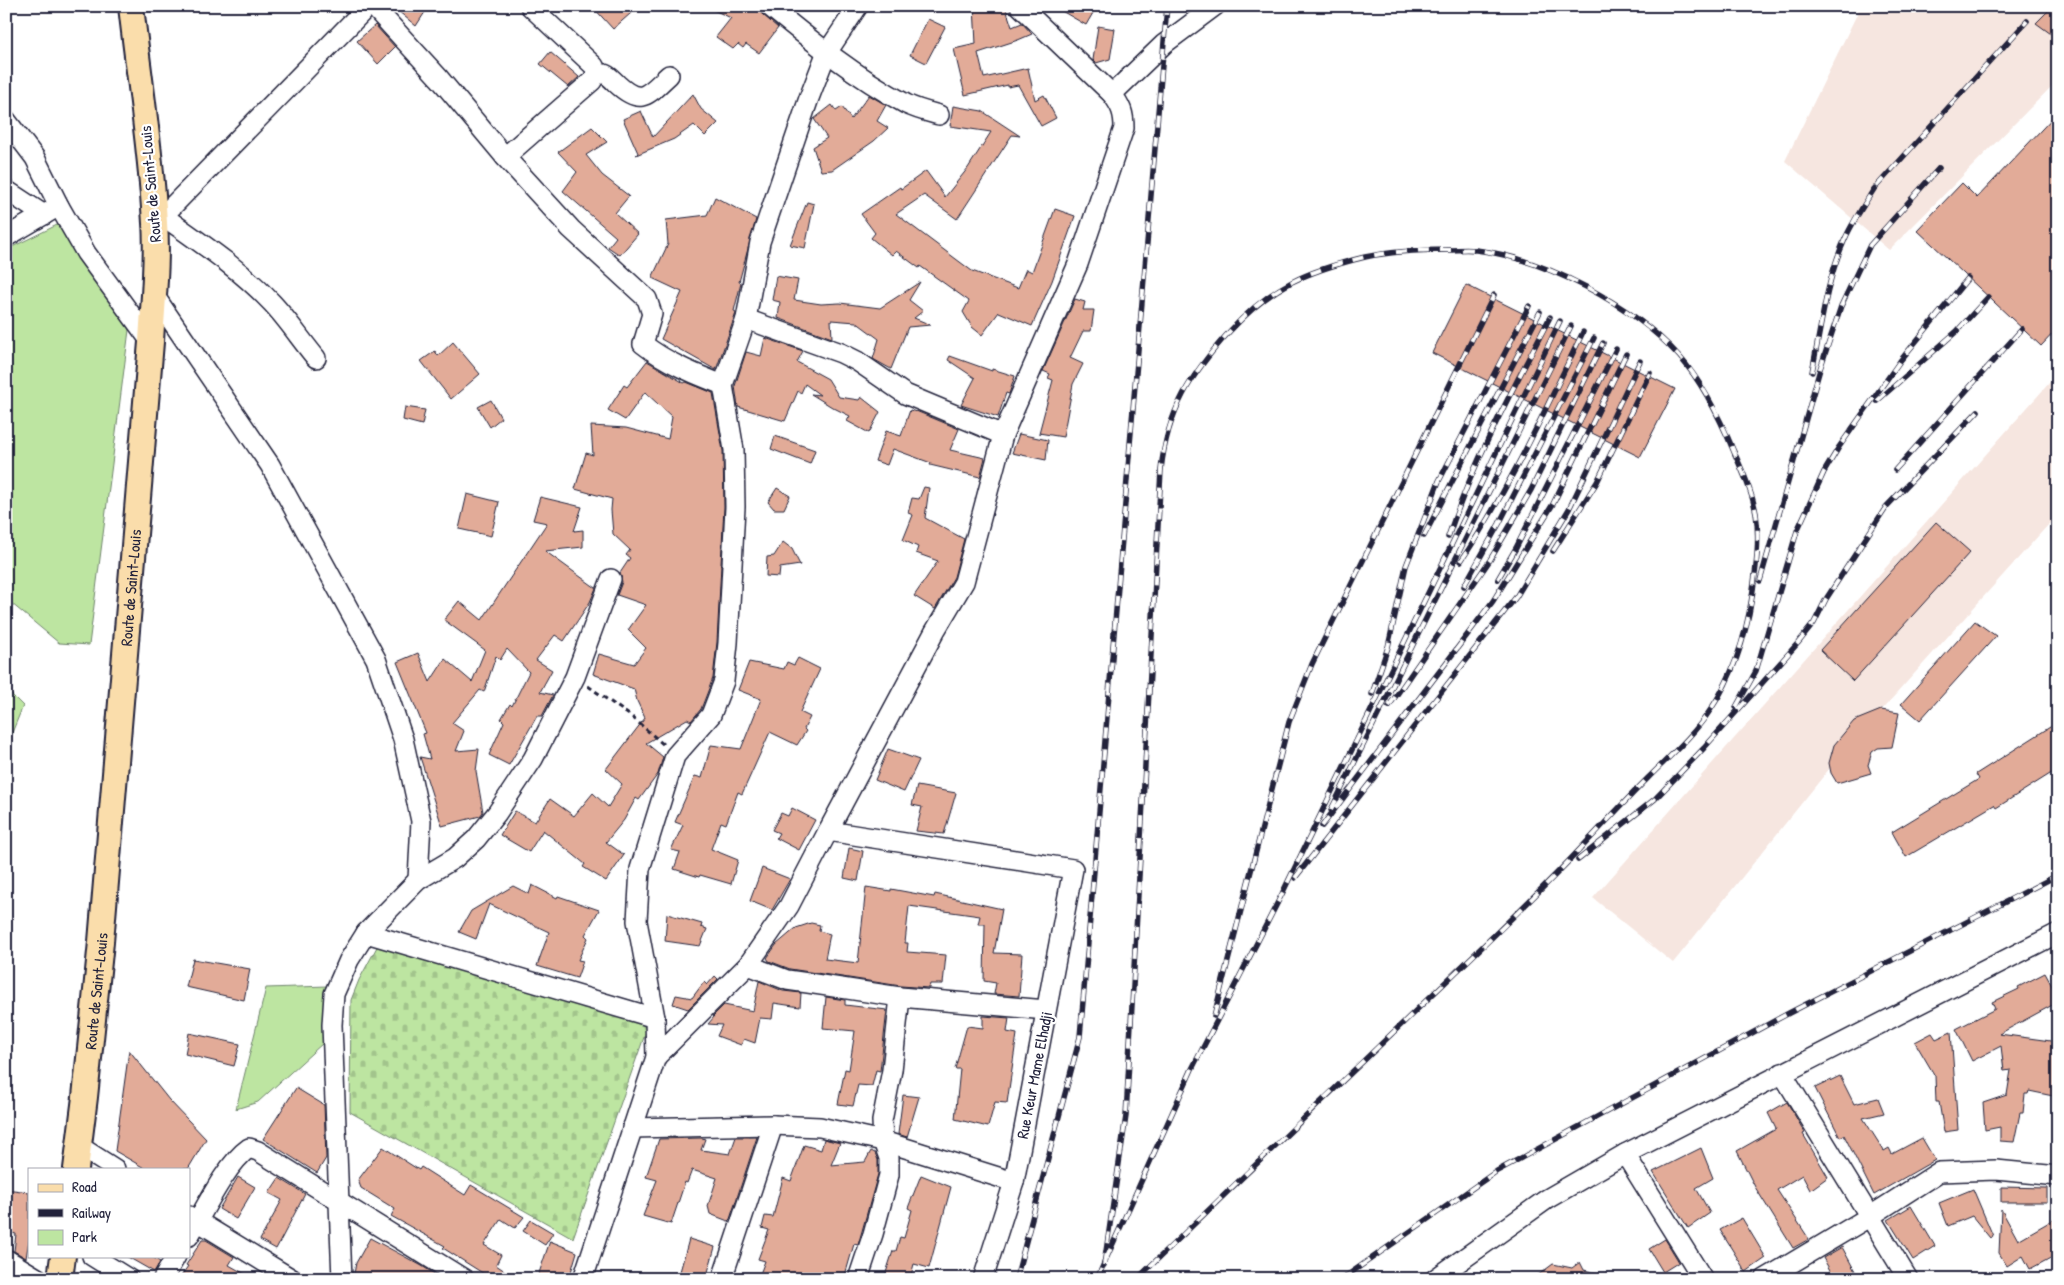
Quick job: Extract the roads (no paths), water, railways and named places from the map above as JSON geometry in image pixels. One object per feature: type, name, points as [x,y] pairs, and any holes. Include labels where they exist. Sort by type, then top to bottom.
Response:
[{"type":"main road","name":"Route de Saint-Louis","points":[[76,1168],[101,942],[138,474],[151,342],[159,220],[131,6]]},
{"type":"main road","points":[[60,1279],[63,1258]]},
{"type":"street","points":[[530,6],[594,66],[597,73]]},
{"type":"street","points":[[769,6],[826,54],[908,104],[939,115]]},
{"type":"street","points":[[583,1279],[656,1058],[655,1018],[637,922],[640,869],[675,756],[711,715],[724,681],[728,643],[735,507],[734,450],[723,385],[746,320],[760,242],[793,142],[826,54],[858,6]]},
{"type":"street","points":[[656,1058],[748,965],[789,906],[934,631],[964,582],[1003,435],[1078,264],[1124,128],[1122,106],[1112,94],[1020,6]]},
{"type":"street","points":[[316,358],[272,303],[240,273],[219,255],[159,220],[363,8],[439,78],[505,157],[571,229],[647,299],[652,314],[643,344],[684,370],[723,385]]},
{"type":"street","points":[[1112,94],[1164,44],[1206,10]]},
{"type":"street","points":[[597,73],[610,76],[632,96],[639,98],[649,93],[669,75]]},
{"type":"street","points":[[505,157],[592,81],[597,73]]},
{"type":"street","points":[[6,120],[35,158],[51,210],[86,252],[151,342]]},
{"type":"street","points":[[6,190],[51,210]]},
{"type":"street","points":[[6,237],[51,210]]},
{"type":"street","points":[[154,295],[270,465],[376,659],[402,739],[421,821],[418,880]]},
{"type":"street","points":[[746,320],[841,353],[857,361],[905,394],[1003,435]]},
{"type":"street","points":[[342,1279],[332,1025],[334,994],[349,960],[366,933],[418,880],[455,858],[476,839],[497,813],[533,759],[575,677],[611,579]]},
{"type":"street","name":"Rue Keur Mame Elhadji","points":[[828,831],[1073,869],[1014,1182],[983,1279]]},
{"type":"street","points":[[366,933],[655,1018]]},
{"type":"street","points":[[1435,1279],[1546,1199],[1625,1154],[2058,933]]},
{"type":"street","points":[[748,965],[787,980],[900,997],[1046,1010]]},
{"type":"street","points":[[858,1279],[873,1234],[889,1175],[889,1158],[884,1141],[882,1121],[892,1070],[900,997]]},
{"type":"street","points":[[1782,1073],[1908,1279]]},
{"type":"street","points":[[632,1128],[773,1125],[820,1127],[884,1141],[1014,1182]]},
{"type":"street","points":[[722,1279],[773,1125]]},
{"type":"street","points":[[79,1146],[113,1168]]},
{"type":"street","points":[[292,1279],[267,1273],[192,1225],[242,1153],[249,1148],[339,1201],[464,1279]]},
{"type":"street","points":[[1625,1154],[1703,1279]]},
{"type":"street","points":[[1765,1279],[1870,1217],[1939,1172],[1996,1170],[2058,1176]]},
{"type":"street","points":[[95,1258],[129,1279]]},
{"type":"street","points":[[163,1279],[175,1258]]},
{"type":"street","points":[[6,1259],[39,1279]]},
{"type":"railway","points":[[1016,1279],[1080,1037],[1167,6]]},
{"type":"railway","points":[[1812,372],[1833,271],[1845,239],[1859,213],[1874,189],[2027,21]]},
{"type":"railway","points":[[1760,581],[1820,369],[1841,306],[1870,245],[1939,168]]},
{"type":"railway","points":[[1104,1265],[1126,1116],[1161,470],[1164,449],[1175,411],[1193,378],[1216,347],[1245,315],[1260,302],[1291,282],[1325,268],[1386,253],[1476,250],[1530,263],[1558,274],[1612,302],[1660,337],[1688,366],[1710,401],[1729,439],[1752,497],[1758,534],[1752,597],[1738,655],[1726,683],[1711,709],[1681,745],[1496,934],[1137,1279]]},
{"type":"railway","points":[[1736,707],[1756,671],[1797,531],[1824,472],[1839,447],[1900,361],[1968,278]]},
{"type":"railway","points":[[1214,1016],[1289,722],[1312,664],[1494,295]]},
{"type":"railway","points":[[1877,401],[1957,331],[1988,297]]},
{"type":"railway","points":[[1372,694],[1388,647],[1406,566],[1439,481],[1529,306]]},
{"type":"railway","points":[[1424,536],[1540,312]]},
{"type":"railway","points":[[1448,537],[1458,508],[1482,453],[1550,317]]},
{"type":"railway","points":[[1097,1279],[1192,1069],[1282,894],[1560,321]]},
{"type":"railway","points":[[1331,810],[1571,326]]},
{"type":"railway","points":[[1895,470],[2022,329]]},
{"type":"railway","points":[[1461,561],[1511,478],[1583,332]]},
{"type":"railway","points":[[1464,586],[1499,524],[1594,338]]},
{"type":"railway","points":[[1389,706],[1490,560],[1531,490],[1603,343]]},
{"type":"railway","points":[[1498,579],[1516,548],[1616,349]]},
{"type":"railway","points":[[1322,826],[1493,601],[1553,504],[1626,354]]},
{"type":"railway","points":[[1295,878],[1516,597],[1569,509],[1640,361]]},
{"type":"railway","points":[[1553,551],[1597,482],[1650,373]]},
{"type":"railway","points":[[1578,860],[1655,799],[1704,748],[1798,643],[1814,623],[1826,599],[1886,507],[1978,411]]},
{"type":"railway","points":[[1342,1279],[1497,1171],[1789,1013],[2058,875]]}]
